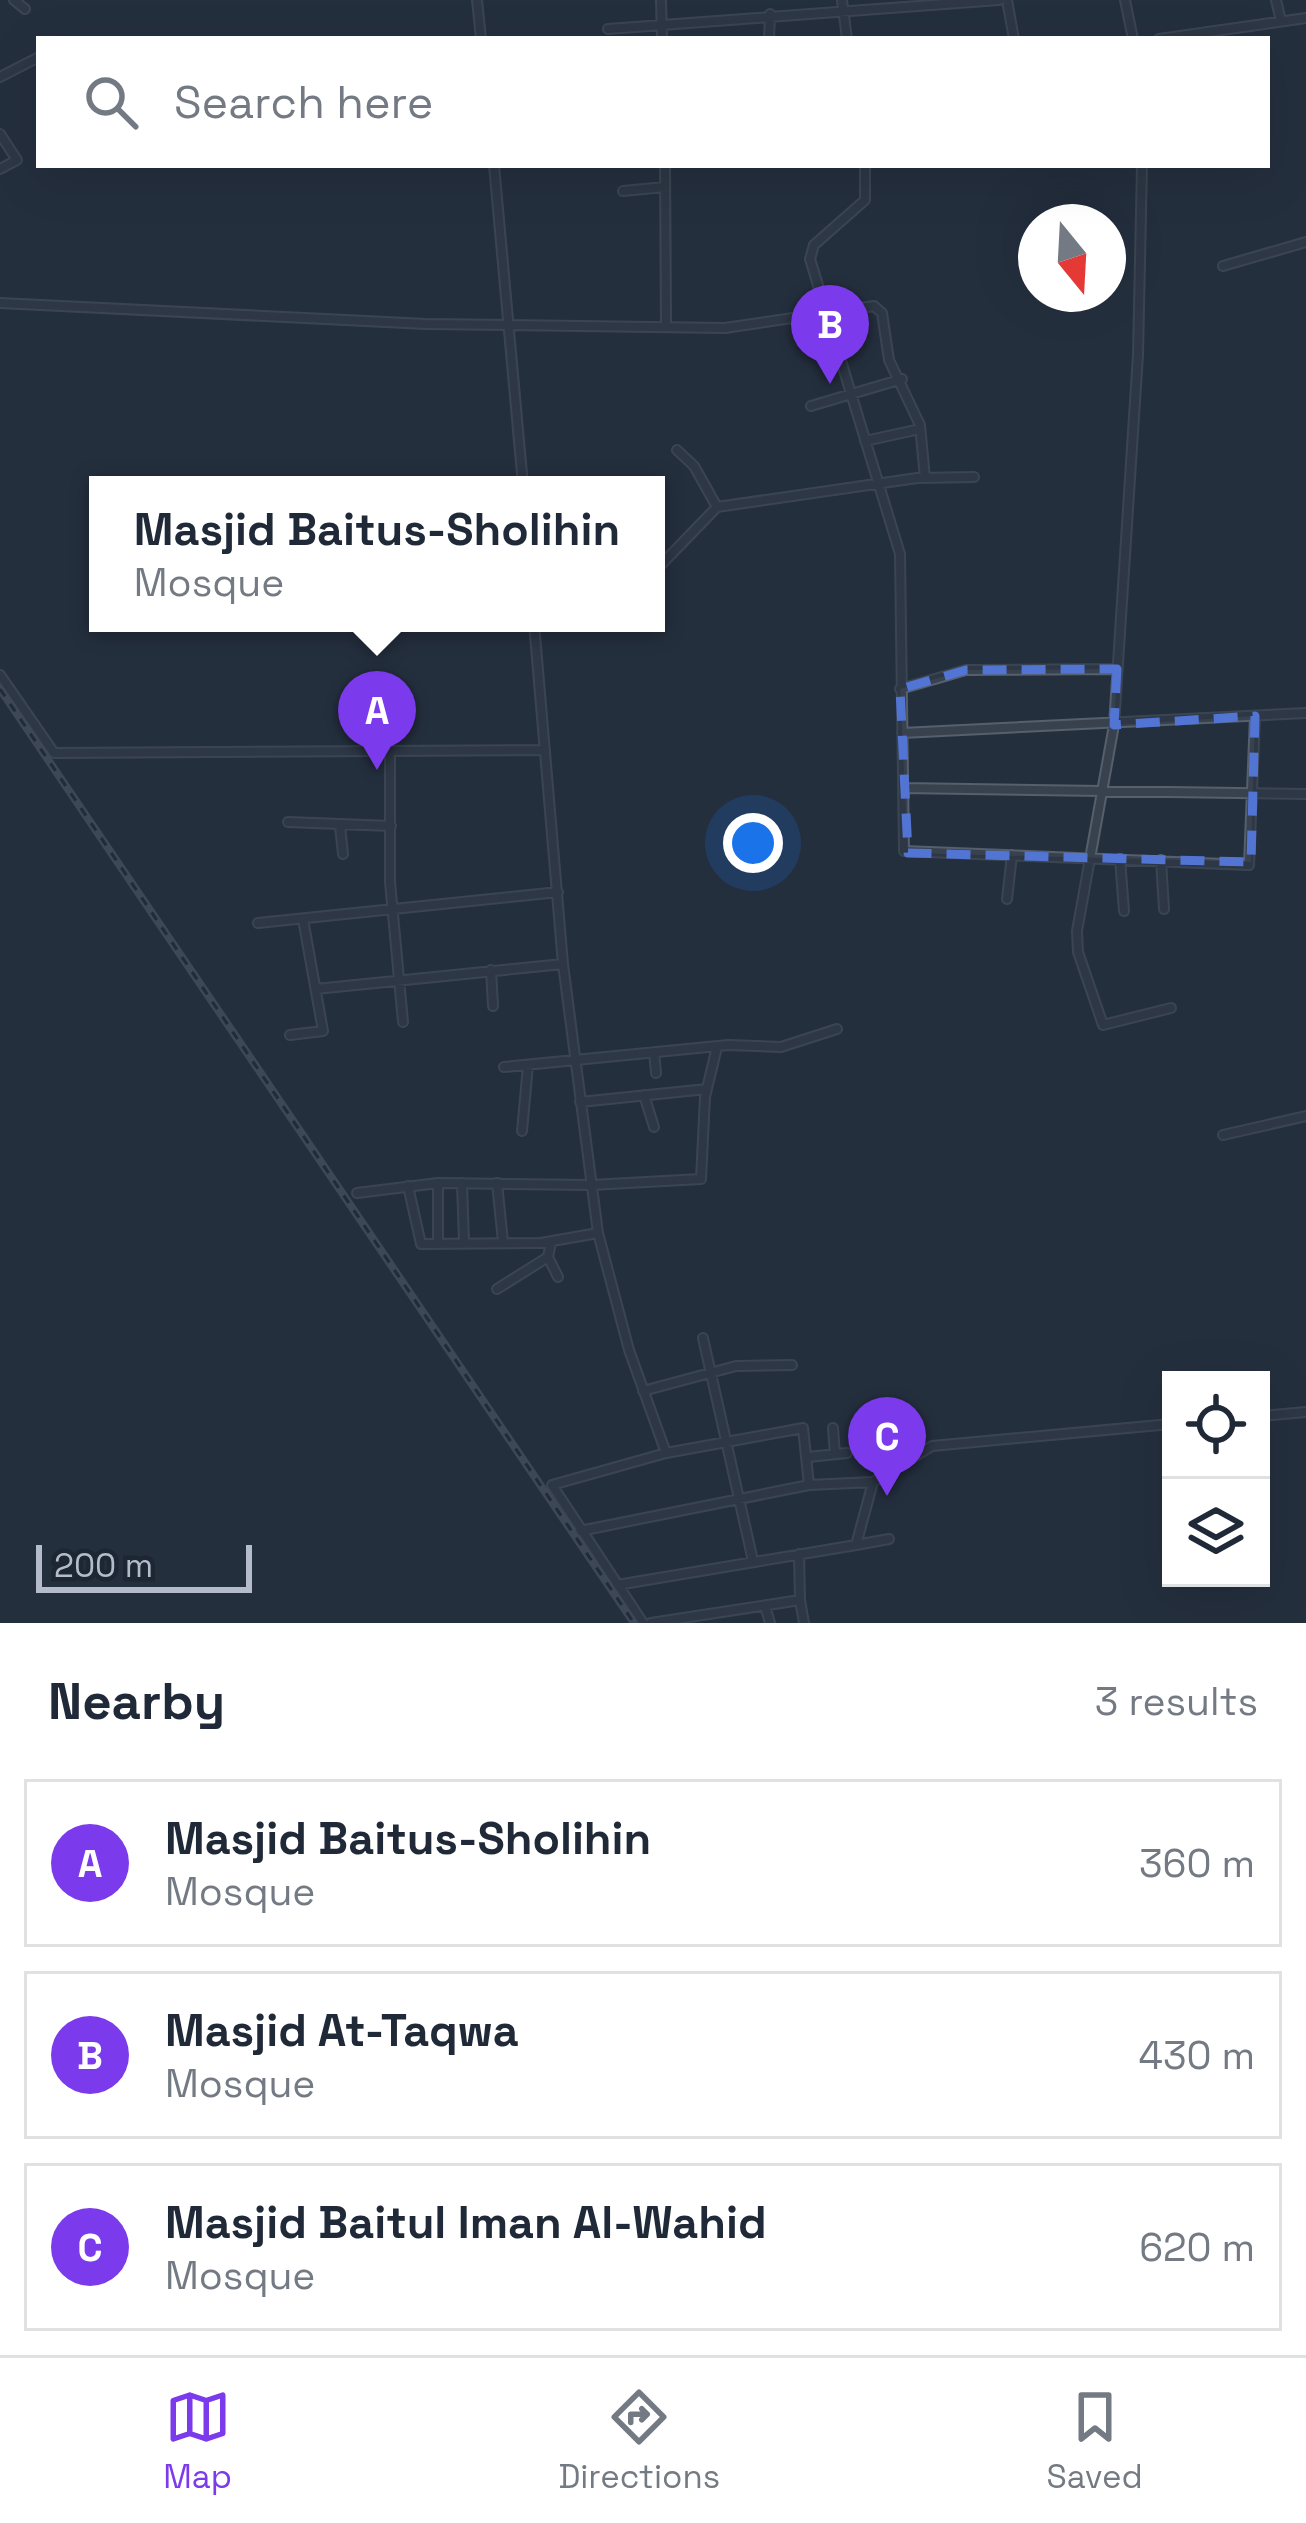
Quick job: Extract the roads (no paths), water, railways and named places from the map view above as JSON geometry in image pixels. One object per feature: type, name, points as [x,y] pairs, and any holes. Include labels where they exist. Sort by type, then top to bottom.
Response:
[{"type":"street","points":[[14,0],[25,9]]},
{"type":"street","points":[[477,0],[481,36]]},
{"type":"street","points":[[661,0],[662,36]]},
{"type":"street","points":[[842,0],[847,36]]},
{"type":"street","points":[[608,29],[1003,0],[1013,36]]},
{"type":"street","points":[[1125,0],[1132,36]]},
{"type":"street","points":[[1276,0],[1281,21]]},
{"type":"street","points":[[769,36],[770,14]]},
{"type":"street","points":[[1179,36],[1306,18]]},
{"type":"street","points":[[0,77],[36,59]]},
{"type":"street","points":[[0,134],[17,160],[0,170]]},
{"type":"street","points":[[494,168],[522,476]]},
{"type":"street","points":[[665,168],[666,325]]},
{"type":"street","points":[[865,168],[863,203],[816,242],[811,254],[900,554],[904,851],[1249,866],[1255,716]]},
{"type":"street","points":[[1142,168],[1138,355],[1114,725],[1079,908],[1078,952],[1100,1022],[1172,1007]]},
{"type":"street","points":[[623,191],[665,187]]},
{"type":"street","points":[[1223,266],[1306,242]]},
{"type":"street","points":[[0,303],[510,325],[746,327],[878,307],[889,360],[902,379],[920,429],[925,478]]},
{"type":"street","points":[[811,406],[902,379]]},
{"type":"street","points":[[865,441],[920,429]]},
{"type":"street","points":[[677,450],[694,466],[717,507]]},
{"type":"street","points":[[665,561],[717,507],[925,478],[974,476]]},
{"type":"street","points":[[535,632],[563,964],[598,1233],[666,1453]]},
{"type":"street","points":[[900,689],[966,670],[1117,669]]},
{"type":"street","points":[[0,675],[54,753],[545,750]]},
{"type":"street","points":[[902,733],[1306,713]]},
{"type":"street","points":[[390,752],[403,1022]]},
{"type":"street","points":[[904,788],[1306,794]]},
{"type":"street","points":[[288,822],[391,826]]},
{"type":"street","points":[[340,826],[343,854]]},
{"type":"street","points":[[1007,899],[1012,855]]},
{"type":"street","points":[[1120,859],[1124,911]]},
{"type":"street","points":[[1161,860],[1164,909]]},
{"type":"street","points":[[259,923],[558,892]]},
{"type":"street","points":[[290,1035],[323,1031],[302,919]]},
{"type":"street","points":[[316,988],[563,964]]},
{"type":"street","points":[[491,970],[494,1006]]},
{"type":"street","points":[[504,1067],[718,1047],[781,1047],[837,1029]]},
{"type":"street","points":[[357,1193],[438,1183],[591,1185],[701,1179],[706,1089],[718,1047]]},
{"type":"street","points":[[654,1052],[656,1073]]},
{"type":"street","points":[[522,1131],[528,1065]]},
{"type":"street","points":[[580,1102],[706,1089]]},
{"type":"street","points":[[644,1095],[654,1127]]},
{"type":"street","points":[[1223,1135],[1306,1116]]},
{"type":"street","points":[[438,1183],[438,1243]]},
{"type":"street","points":[[462,1183],[464,1242]]},
{"type":"street","points":[[497,1183],[503,1242]]},
{"type":"street","points":[[409,1186],[420,1243],[551,1242],[598,1233]]},
{"type":"street","points":[[551,1242],[548,1257],[558,1277]]},
{"type":"street","points":[[497,1289],[548,1257]]},
{"type":"street","points":[[703,1338],[753,1561]]},
{"type":"street","points":[[644,1391],[711,1370],[792,1365]]},
{"type":"street","points":[[1270,1415],[1306,1412]]},
{"type":"street","points":[[580,1532],[804,1486],[873,1482],[932,1446],[1162,1425]]},
{"type":"street","points":[[833,1428],[835,1454]]},
{"type":"street","points":[[800,1600],[647,1623],[552,1486],[666,1453],[803,1429],[808,1456],[804,1486]]},
{"type":"street","points":[[808,1456],[848,1453]]},
{"type":"street","points":[[856,1545],[873,1482]]},
{"type":"street","points":[[617,1585],[889,1539]]},
{"type":"street","points":[[799,1554],[804,1623]]},
{"type":"street","points":[[765,1606],[770,1623]]},
{"type":"railway","points":[[0,689],[634,1623]]},
{"type":"place","name":"Masjid At-Taqwa","points":[[830,384]]},
{"type":"place","name":"Masjid Baitus-Sholihin","points":[[377,770]]},
{"type":"place","name":"Masjid Baitul Iman Al-Wahid","points":[[887,1496]]}]
